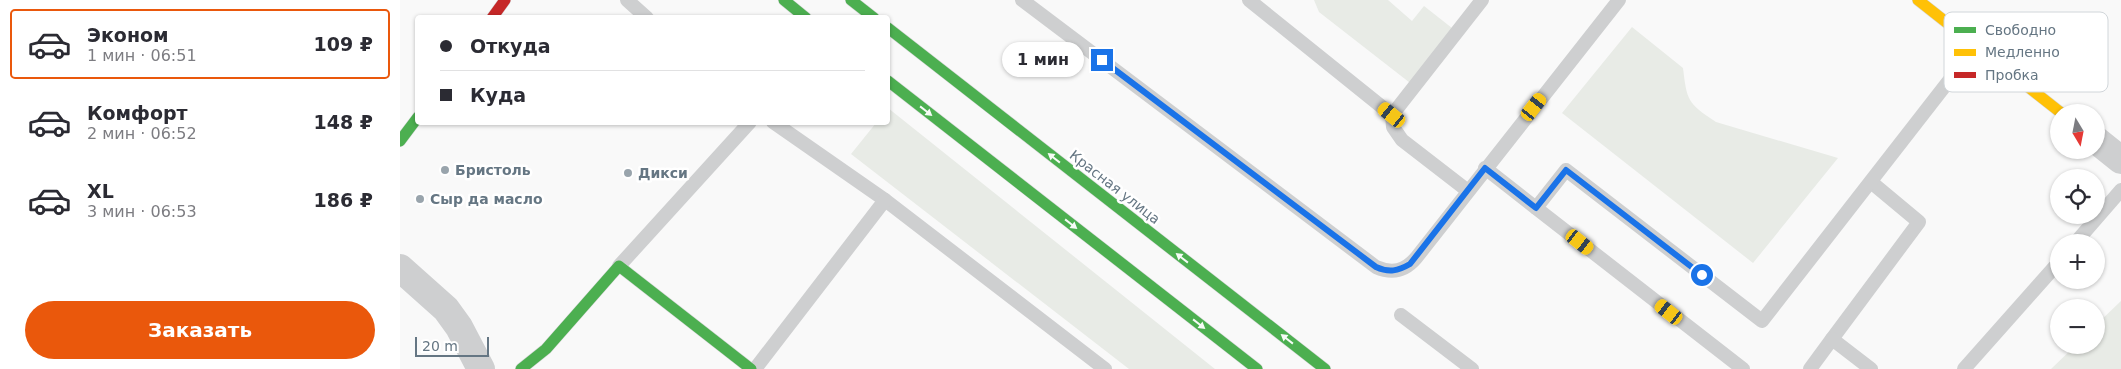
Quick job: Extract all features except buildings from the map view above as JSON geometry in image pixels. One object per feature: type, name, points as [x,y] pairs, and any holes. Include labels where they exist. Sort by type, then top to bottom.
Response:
[{"type":"main road","points":[[784,0],[802,15]]},
{"type":"main road","points":[[851,0],[870,15]]},
{"type":"main road","points":[[1918,0],[1944,21]]},
{"type":"main road","points":[[494,15],[501,1]]},
{"type":"main road","name":"Красная улица","points":[[890,30],[1325,369]]},
{"type":"main road","points":[[890,83],[1257,369]]},
{"type":"main road","points":[[2035,92],[2050,104]]},
{"type":"main road","points":[[400,141],[415,122]]},
{"type":"main road","points":[[521,369],[546,348],[619,266],[751,369]]},
{"type":"street","points":[[2105,147],[2121,160]]},
{"type":"street","points":[[400,268],[446,309],[459,327],[481,369]]},
{"type":"lane","points":[[627,0],[644,15]]},
{"type":"lane","points":[[1022,0],[1376,267],[1388,271],[1396,271],[1410,264],[1619,0]]},
{"type":"lane","points":[[1249,0],[1392,115]]},
{"type":"lane","points":[[1468,191],[1402,140],[1393,127],[1392,115],[1482,0]]},
{"type":"lane","points":[[1536,208],[1566,170],[1762,321],[1944,87]]},
{"type":"lane","points":[[619,266],[747,125]]},
{"type":"lane","points":[[777,125],[885,200],[1105,369]]},
{"type":"lane","points":[[1485,168],[1743,369]]},
{"type":"lane","points":[[1810,369],[1919,222],[1871,182]]},
{"type":"lane","points":[[2083,234],[2121,190]]},
{"type":"lane","points":[[755,369],[885,200]]},
{"type":"lane","points":[[1964,369],[2050,272]]},
{"type":"lane","points":[[1401,315],[1472,369]]},
{"type":"lane","points":[[1832,339],[1870,369]]},
{"type":"shaded area","points":[[1314,0],[1388,0],[1412,21],[1424,6],[1457,32],[1414,86],[1319,12]]},
{"type":"shaded area","points":[[1632,27],[1683,68],[1690,100],[1699,110],[1716,122],[1838,158],[1753,263],[1562,113]]},
{"type":"shaded area","points":[[890,110],[1215,369],[1129,369],[851,154],[874,125],[890,125]]},
{"type":"shaded area","points":[[2121,301],[2121,369],[2051,369],[2067,354],[2105,354],[2105,316]]},
{"type":"traffic: fast","points":[[784,0],[802,15]]},
{"type":"traffic: fast","points":[[851,0],[870,15]]},
{"type":"traffic: fast","points":[[890,30],[1325,369]]},
{"type":"traffic: fast","points":[[890,83],[1257,369]]},
{"type":"traffic: fast","points":[[400,141],[415,121]]},
{"type":"traffic: fast","points":[[521,369],[546,349],[619,266],[751,369]]},
{"type":"traffic: slow","points":[[1918,0],[1944,21]]},
{"type":"traffic: slow","points":[[2035,92],[2050,104]]},
{"type":"traffic: jam","points":[[494,15],[505,0]]},
{"type":"place","name":"Бристоль","points":[[445,170]]},
{"type":"place","name":"Дикси","points":[[628,173]]},
{"type":"place","name":"Сыр да масло","points":[[420,199]]},
{"type":"route","points":[[1102,60],[1381,270],[1396,271],[1410,264],[1485,168],[1536,208],[1566,170],[1702,275]]}]
